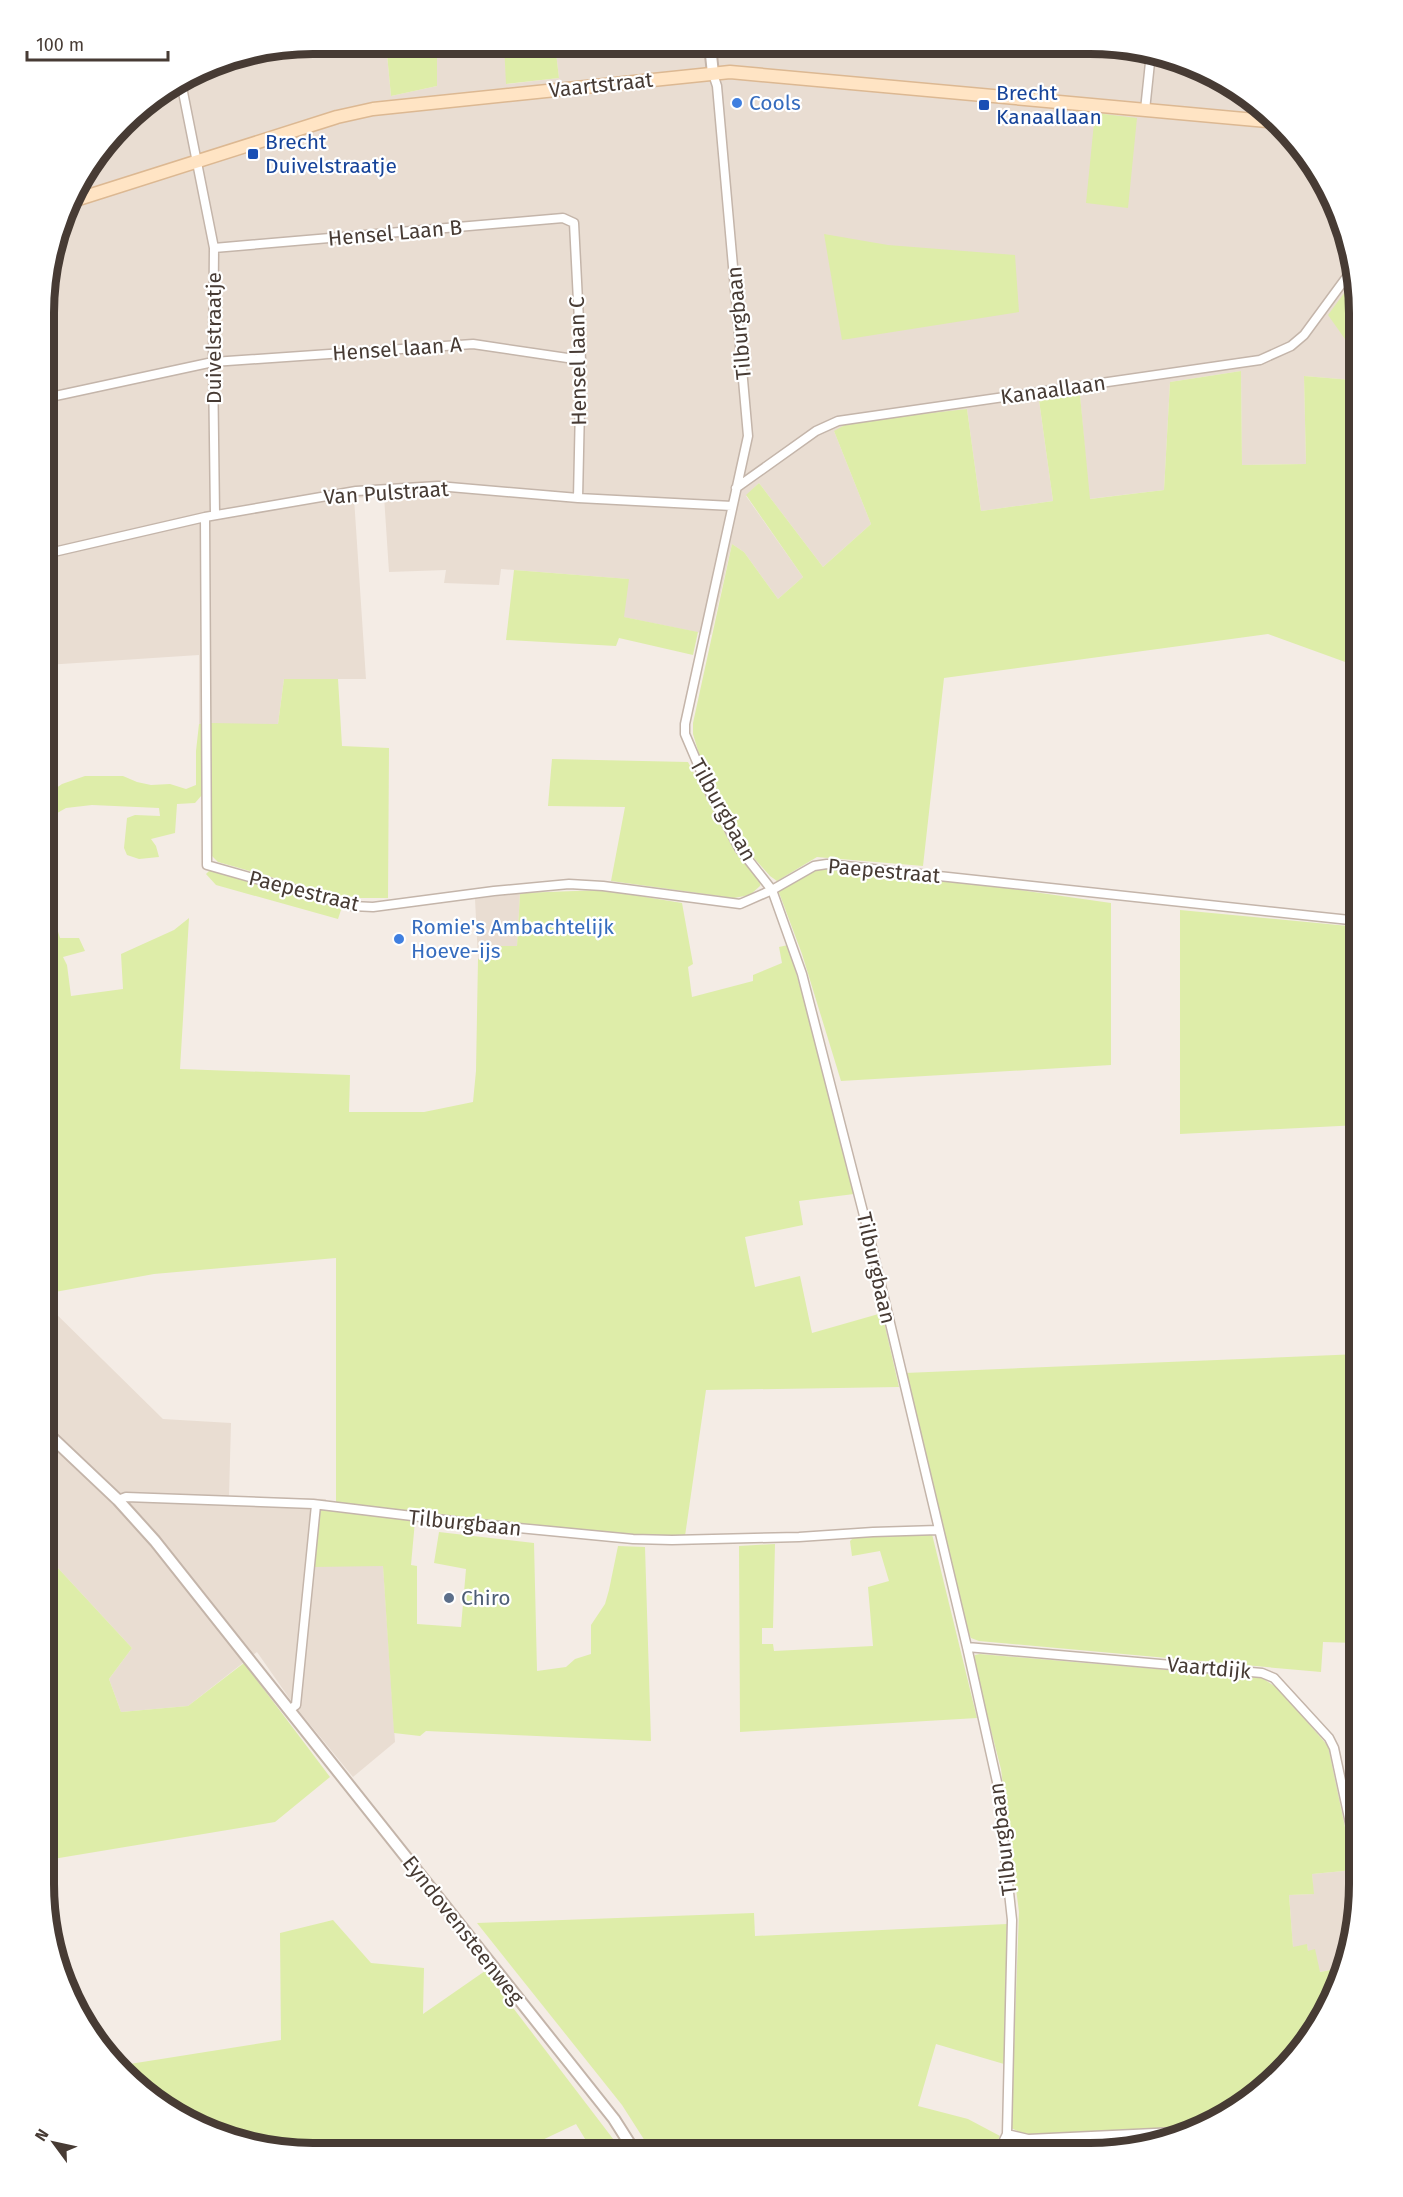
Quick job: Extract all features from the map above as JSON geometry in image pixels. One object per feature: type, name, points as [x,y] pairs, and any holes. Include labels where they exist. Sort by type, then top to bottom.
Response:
[{"type":"main road","name":"Vaartstraat","points":[[81,198],[337,117],[373,109],[730,72],[1264,121]]},
{"type":"street","points":[[711,54],[713,74]]},
{"type":"street","points":[[1145,110],[1150,61]]},
{"type":"street","name":"Tilburgbaan","points":[[713,74],[718,97],[748,436],[685,734],[707,785],[739,848],[772,890],[802,974],[871,1243],[967,1647],[997,1782],[1012,1920],[1007,2134],[1003,2143]]},
{"type":"street","name":"Duivelstraatje","points":[[182,89],[214,248],[215,515]]},
{"type":"street","name":"Hensel Laan B","points":[[214,248],[563,218],[574,223]]},
{"type":"street","name":"Hensel laan C","points":[[574,223],[581,360],[578,498]]},
{"type":"street","name":"Kanaallaan","points":[[736,488],[816,431],[838,421],[1180,373],[1260,360],[1278,354],[1292,346],[1304,335],[1347,277]]},
{"type":"street","name":"Hensel laan A","points":[[54,396],[213,362],[473,344],[581,360]]},
{"type":"street","name":"Van Pulstraat","points":[[54,552],[205,517],[356,491],[438,486],[578,498],[732,506]]},
{"type":"street","name":"Paepestraat","points":[[205,517],[207,865],[352,906],[373,907],[568,884],[603,886],[740,904],[772,890],[814,866],[827,864],[1349,920]]},
{"type":"street","name":"Eyndovensteenweg","points":[[54,1439],[118,1500],[154,1540],[614,2119],[629,2143]]},
{"type":"street","points":[[118,1500],[126,1497],[316,1505],[296,1705],[289,1710]]},
{"type":"street","name":"Tilburgbaan","points":[[316,1505],[540,1531],[633,1539],[799,1537],[938,1530]]},
{"type":"street","name":"Vaartdijk","points":[[967,1647],[1262,1673],[1274,1678],[1329,1738],[1334,1748],[1349,1818]]},
{"type":"street","points":[[1007,2134],[1028,2139],[1161,2133]]},
{"type":"shaded area","points":[[387,54],[391,96],[437,86],[437,54],[505,54],[507,84],[559,78],[556,54],[1090,54],[1124,56],[1157,63],[1205,81],[1234,98],[1261,118],[1285,142],[1305,169],[1329,214],[1344,262],[1348,289],[1329,315],[1349,344],[1349,380],[1304,376],[1306,464],[1242,465],[1241,371],[1170,382],[1164,490],[1089,499],[1080,395],[1039,400],[1053,501],[981,511],[967,409],[834,431],[871,524],[823,567],[759,483],[746,496],[803,577],[778,599],[744,552],[732,544],[711,635],[623,617],[628,579],[501,569],[499,585],[444,583],[446,570],[389,572],[384,496],[354,498],[366,679],[284,679],[278,724],[199,724],[199,655],[54,664],[54,313],[56,279],[63,246],[81,198],[98,169],[118,142],[142,118],[183,89],[214,74],[246,63],[279,56]]},
{"type":"shaded area","points":[[520,893],[517,946],[498,960],[478,959],[475,899]]},
{"type":"shaded area","points":[[54,1312],[163,1419],[231,1423],[229,1496],[326,1499],[324,1508],[383,1565],[395,1742],[353,1777],[294,1705],[257,1652],[188,1706],[121,1712],[109,1679],[132,1648],[54,1564]]},
{"type":"shaded area","points":[[1349,1870],[1347,1918],[1340,1951],[1334,1969],[1319,1972],[1307,1945],[1293,1948],[1289,1895],[1313,1894],[1312,1874]]},
{"type":"green space","points":[[387,54],[437,54],[437,86],[391,96]]},
{"type":"green space","points":[[504,54],[556,54],[559,78],[506,84]]},
{"type":"green space","points":[[1095,113],[1137,118],[1128,208],[1086,203]]},
{"type":"green space","points":[[824,234],[888,245],[1015,255],[1019,312],[842,340]]},
{"type":"green space","points":[[1348,288],[1349,345],[1328,315]]},
{"type":"green space","points":[[1241,371],[1242,465],[1306,464],[1304,376],[1349,380],[1349,663],[1268,634],[944,678],[923,866],[817,857],[777,881],[744,847],[699,754],[693,734],[693,723],[732,544],[744,552],[778,599],[803,577],[746,495],[759,483],[823,567],[871,524],[834,431],[850,422],[967,409],[981,511],[1053,501],[1039,400],[1080,395],[1090,499],[1164,490],[1170,382]]},
{"type":"green space","points":[[514,570],[629,579],[624,617],[698,632],[693,655],[619,638],[616,646],[506,640]]},
{"type":"green space","points":[[284,679],[338,679],[342,746],[389,748],[388,898],[346,898],[218,862],[212,856],[211,723],[278,724]]},
{"type":"green space","points":[[199,724],[202,724],[202,795],[195,803],[177,804],[175,833],[151,839],[159,857],[139,859],[127,855],[124,848],[127,818],[135,815],[160,816],[159,808],[92,805],[66,808],[54,815],[54,790],[62,784],[85,776],[123,776],[151,785],[170,784],[186,789],[196,785]]},
{"type":"green space","points":[[552,759],[688,762],[735,852],[761,882],[760,886],[750,895],[734,898],[611,881],[625,807],[548,806]]},
{"type":"green space","points":[[833,868],[999,887],[1111,903],[1111,1065],[841,1081],[802,954],[778,890],[814,871]]},
{"type":"green space","points":[[210,870],[342,907],[338,919],[216,885],[206,874]]},
{"type":"green space","points":[[603,890],[682,903],[693,964],[688,967],[692,997],[753,981],[753,975],[782,963],[779,947],[788,945],[815,1038],[854,1194],[799,1201],[803,1225],[745,1237],[755,1287],[800,1276],[812,1333],[882,1313],[899,1387],[706,1390],[685,1536],[646,1538],[336,1502],[336,1258],[154,1274],[54,1292],[54,919],[60,938],[79,938],[85,951],[63,957],[67,965],[71,996],[123,989],[121,954],[174,930],[189,918],[180,1069],[350,1075],[349,1112],[424,1112],[473,1102],[476,1071],[478,959],[498,960],[499,946],[517,946],[520,893]]},
{"type":"green space","points":[[1180,910],[1349,926],[1349,1126],[1180,1134]]},
{"type":"green space","points":[[1349,1354],[1349,1643],[1323,1642],[1321,1672],[979,1641],[971,1638],[967,1630],[905,1373]]},
{"type":"green space","points":[[324,1508],[415,1521],[411,1565],[417,1566],[417,1624],[461,1627],[466,1569],[434,1563],[439,1532],[534,1543],[537,1671],[566,1667],[575,1659],[591,1654],[591,1625],[605,1604],[618,1546],[645,1547],[651,1741],[426,1731],[420,1736],[394,1733],[383,1566],[313,1567],[319,1511]]},
{"type":"green space","points":[[932,1534],[977,1718],[740,1732],[739,1546],[775,1544],[773,1628],[762,1628],[762,1644],[773,1644],[774,1651],[873,1646],[868,1587],[889,1581],[880,1551],[852,1556],[850,1541],[853,1538]]},
{"type":"green space","points":[[54,1564],[132,1648],[109,1679],[121,1712],[188,1706],[244,1663],[330,1777],[275,1822],[54,1859]]},
{"type":"green space","points":[[975,1655],[1262,1678],[1279,1689],[1328,1746],[1349,1846],[1349,1870],[1312,1874],[1314,1894],[1289,1895],[1293,1947],[1307,1944],[1308,1951],[1315,1949],[1320,1972],[1334,1969],[1314,2014],[1285,2055],[1248,2089],[1205,2116],[1175,2128],[1026,2135],[1011,2128],[1019,1912],[1001,1769],[973,1661]]},
{"type":"green space","points":[[754,1913],[755,1936],[1007,1924],[1004,2064],[936,2044],[918,2106],[968,2119],[1000,2136],[996,2143],[646,2143],[622,2105],[477,1923]]},
{"type":"green space","points":[[333,1920],[371,1963],[424,1968],[423,2014],[485,1971],[616,2143],[588,2143],[576,2124],[536,2143],[279,2141],[246,2134],[198,2116],[155,2089],[127,2064],[281,2040],[280,1933]]},
{"type":"green space","points":[[1147,2137],[1124,2141],[1090,2143],[1009,2143],[1011,2139]]},
{"type":"place","name":"Cools","points":[[737,103]]},
{"type":"place","name":"Brecht Kanaallaan","points":[[984,105]]},
{"type":"place","name":"Brecht Duivelstraatje","points":[[253,154]]},
{"type":"place","name":"Romie's Ambachtelijk Hoeve-ijs","points":[[399,939]]},
{"type":"place","name":"Chiro","points":[[449,1598]]}]
